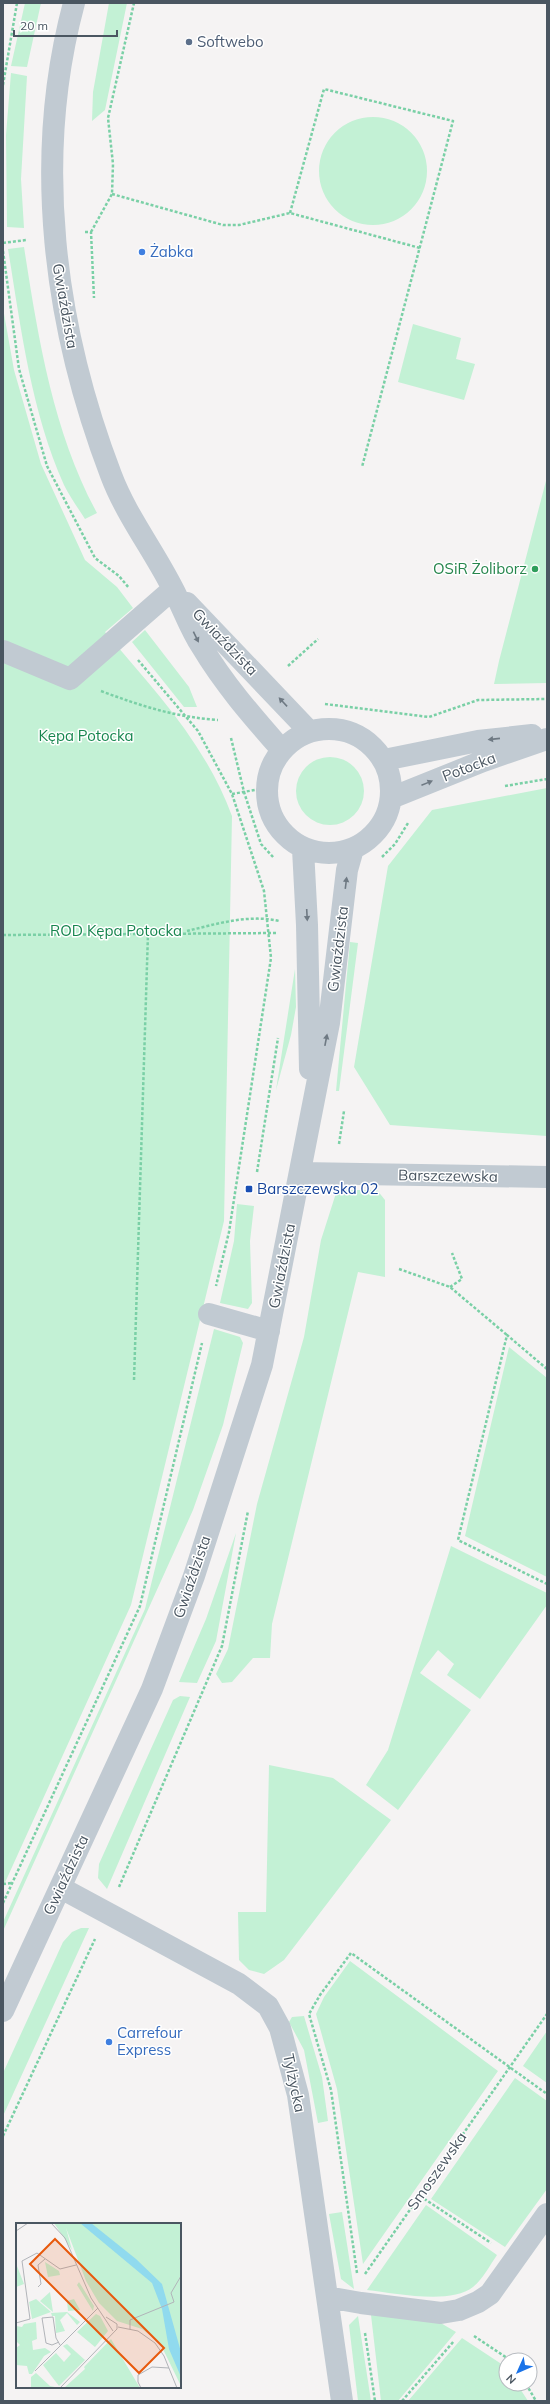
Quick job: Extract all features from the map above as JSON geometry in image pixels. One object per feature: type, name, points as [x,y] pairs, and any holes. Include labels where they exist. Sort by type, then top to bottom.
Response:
[{"type":"street","name":"Gwiaździsta","points":[[74,3],[64,43],[56,108],[53,162],[54,235],[63,309],[84,394],[110,470],[173,589],[201,647],[248,712],[281,750]]},
{"type":"street","name":"Gwiaździsta","points":[[173,589],[309,731]]},
{"type":"street","points":[[3,651],[70,679],[173,589]]},
{"type":"street","points":[[338,728],[364,739],[384,760],[391,779],[392,798],[389,812],[379,829],[365,843],[353,849],[328,854],[303,848],[286,837],[274,821],[267,802],[266,788],[268,774],[281,750],[294,738],[309,731],[338,728]]},
{"type":"street","name":"Potocka","points":[[384,760],[478,741],[547,734]]},
{"type":"street","name":"Potocka","points":[[392,798],[482,761],[547,739]]},
{"type":"street","name":"Gwiaździsta","points":[[303,848],[297,933],[310,1119]]},
{"type":"street","name":"Gwiaździsta","points":[[3,2011],[152,1689],[196,1569],[262,1365],[301,1173],[329,1023],[348,870],[353,849]]},
{"type":"street","name":"Barszczewska","points":[[301,1173],[547,1177]]},
{"type":"street","points":[[209,1314],[269,1331]]},
{"type":"street","name":"Tylżycka","points":[[61,1888],[239,1984],[268,2006],[280,2028],[298,2095],[342,2401]]},
{"type":"street","points":[[327,2297],[360,2293],[461,2319],[478,2302],[490,2294],[547,2214]]},
{"type":"path","points":[[3,85],[17,3]]},
{"type":"path","points":[[95,306],[91,232],[112,194],[113,164],[108,118],[134,3]]},
{"type":"path","points":[[290,213],[324,89],[453,121],[362,467]]},
{"type":"path","points":[[112,194],[223,225],[239,225],[290,213],[420,248]]},
{"type":"path","points":[[3,243],[54,235],[91,232]]},
{"type":"path","points":[[3,1903],[140,1606],[229,1232],[271,958],[264,891],[232,794],[198,731],[118,636]]},
{"type":"path","points":[[272,691],[283,680],[278,674],[318,638]]},
{"type":"path","points":[[70,679],[134,703],[187,718],[237,721],[248,712]]},
{"type":"path","points":[[318,700],[325,704],[429,717],[478,700],[547,698]]},
{"type":"path","points":[[232,794],[266,788]]},
{"type":"path","points":[[181,933],[230,921],[268,919],[286,923],[297,933]]},
{"type":"path","points":[[134,1380],[148,933]]},
{"type":"path","points":[[3,935],[297,933]]},
{"type":"path","points":[[257,1172],[279,1032]]},
{"type":"path","points":[[450,1287],[462,1279],[452,1253]]},
{"type":"path","points":[[399,1269],[450,1287],[547,1369]]},
{"type":"path","points":[[507,1334],[458,1540],[547,1584]]},
{"type":"path","points":[[3,1884],[13,1883]]},
{"type":"path","points":[[375,2401],[331,2090],[309,2014],[320,1995],[351,1954],[547,2094]]},
{"type":"path","name":"Smoszewska","points":[[360,2293],[420,2196],[547,2014]]},
{"type":"path","points":[[420,2196],[515,2259]]},
{"type":"path","points":[[402,2401],[461,2319],[500,2352]]},
{"type":"path","points":[[531,2392],[536,2401]]},
{"type":"green space","points":[[25,3],[41,3],[27,67],[11,66]]},
{"type":"green space","points":[[109,3],[127,3],[105,110],[92,121],[93,92]]},
{"type":"green space","points":[[11,73],[27,76],[21,179],[24,228],[7,227],[6,135]]},
{"type":"green space","points":[[373,117],[394,121],[411,133],[423,150],[427,171],[423,192],[411,209],[394,221],[373,225],[352,221],[335,209],[323,192],[319,171],[323,150],[335,133],[352,121]]},
{"type":"green space","points":[[24,247],[35,315],[49,383],[58,417],[82,482],[97,513],[85,519],[64,485],[53,457],[43,428],[28,369],[8,249]]},
{"type":"green space","points":[[3,308],[14,370],[41,464],[85,560],[117,587],[133,608],[105,632],[160,697],[193,741],[221,790],[232,816],[224,1221],[131,1605],[3,1887]]},
{"type":"green space","points":[[413,324],[461,338],[456,359],[475,364],[464,400],[398,382]]},
{"type":"green space","name":"OSiR Żoliborz","points":[[547,477],[547,683],[494,684],[499,661]]},
{"type":"green space","points":[[145,630],[189,687],[197,707],[184,707],[132,642]]},
{"type":"green space","points":[[330,757],[343,760],[354,767],[361,778],[364,791],[361,804],[354,815],[343,822],[330,825],[317,822],[306,815],[299,804],[296,791],[299,778],[306,767],[317,760]]},
{"type":"green space","points":[[547,788],[547,1136],[390,1125],[354,1067],[388,866],[432,810]]},
{"type":"green space","points":[[350,942],[358,943],[339,1091],[336,1091]]},
{"type":"green space","points":[[295,969],[296,1007],[291,1035],[276,1090]]},
{"type":"green space","points":[[337,1190],[377,1190],[385,1200],[385,1277],[358,1272],[272,1624],[270,1658],[253,1658],[232,1682],[222,1683],[216,1674],[228,1649],[257,1504],[304,1337],[321,1240]]},
{"type":"green space","points":[[237,1204],[254,1206],[250,1241],[252,1303],[248,1309],[220,1303],[234,1241]]},
{"type":"green space","points":[[214,1329],[240,1337],[243,1343],[223,1425],[193,1510],[3,1931],[3,1922],[145,1609]]},
{"type":"green space","points":[[509,1347],[547,1378],[547,1577],[465,1536]]},
{"type":"green space","points":[[236,1533],[216,1641],[197,1683],[179,1682],[206,1619]]},
{"type":"green space","points":[[451,1546],[547,1593],[547,1605],[480,1699],[447,1675],[454,1664],[438,1650],[420,1673],[471,1710],[398,1810],[366,1785],[388,1750]]},
{"type":"green space","points":[[180,1696],[190,1697],[107,1889],[98,1878],[99,1864],[173,1700]]},
{"type":"green space","points":[[269,1765],[333,1778],[391,1820],[284,1960],[264,1974],[249,1970],[239,1960],[238,1912],[266,1912]]},
{"type":"green space","points":[[81,1928],[89,1928],[3,2116],[3,2073],[63,1942],[72,1932]]},
{"type":"green space","points":[[350,1961],[498,2071],[363,2264],[337,2089],[316,2014],[324,1997]]},
{"type":"green space","points":[[304,2016],[322,2077],[328,2121],[318,2123],[304,2050],[289,2022],[292,2017]]},
{"type":"green space","points":[[547,2031],[547,2083],[523,2066]]},
{"type":"green space","points":[[515,2078],[547,2101],[547,2189],[505,2247],[431,2199]]},
{"type":"green space","points":[[426,2205],[497,2255],[486,2272],[473,2287],[463,2292],[451,2295],[437,2297],[367,2290]]},
{"type":"green space","points":[[342,2212],[354,2289],[341,2279],[329,2214]]},
{"type":"green space","points":[[371,2315],[439,2322],[456,2332],[398,2401],[381,2401]]},
{"type":"green space","points":[[358,2316],[371,2401],[358,2401],[349,2325]]},
{"type":"green space","points":[[462,2338],[498,2362],[498,2392],[522,2392],[528,2401],[408,2401]]},
{"type":"place","name":"Softwebo","points":[[189,42]]},
{"type":"place","name":"Żabka","points":[[142,252]]},
{"type":"place","name":"OSiR Żoliborz","points":[[535,569]]},
{"type":"place","name":"Barszczewska 02","points":[[249,1189]]},
{"type":"place","name":"Carrefour Express","points":[[109,2042]]},
{"type":"park label","name":"Kępa Potocka","points":[[86,736]]},
{"type":"park label","name":"ROD Kępa Potocka","points":[[116,931]]}]
